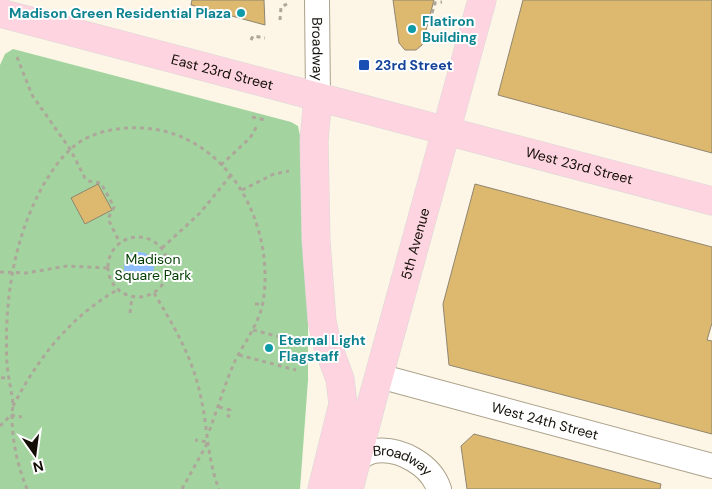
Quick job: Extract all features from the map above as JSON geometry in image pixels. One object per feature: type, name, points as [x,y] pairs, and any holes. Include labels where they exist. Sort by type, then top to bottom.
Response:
[{"type":"main road","name":"5th Avenue","points":[[349,489],[482,0]]},
{"type":"main road","name":"East 23rd Street","points":[[0,13],[446,129]]},
{"type":"main road","points":[[318,97],[314,140],[316,241],[322,321],[327,344],[340,379],[343,404],[322,489]]},
{"type":"main road","name":"West 23rd Street","points":[[446,129],[712,201]]},
{"type":"street","name":"Broadway","points":[[317,0],[318,97]]},
{"type":"street","name":"West 24th Street","points":[[379,376],[712,466]]},
{"type":"street","name":"Broadway","points":[[356,460],[374,451],[404,455],[418,462],[430,472],[439,489]]},
{"type":"path","points":[[432,13],[436,3],[442,2]]},
{"type":"path","points":[[280,20],[281,7],[287,4]]},
{"type":"path","points":[[251,40],[253,36],[265,38]]},
{"type":"path","points":[[17,57],[32,95],[70,149],[85,178],[88,181],[101,183],[109,194],[114,207],[108,219],[120,243]]},
{"type":"path","points":[[252,117],[265,120]]},
{"type":"path","points":[[221,165],[250,138],[258,124]]},
{"type":"path","points":[[13,406],[8,377],[7,322],[12,274],[20,239],[30,210],[49,175],[70,149],[96,134],[114,129],[132,127],[151,128],[184,137],[198,145],[231,175],[242,190],[256,223],[262,249],[264,284],[262,304],[258,318],[239,355],[208,434]]},
{"type":"path","points":[[242,190],[274,174],[289,171]]},
{"type":"path","points":[[162,248],[200,213],[231,175]]},
{"type":"path","points":[[136,237],[144,237],[157,243],[162,248],[167,257],[168,271],[164,284],[154,293],[140,298],[132,297],[117,290],[107,268],[113,250],[120,243],[136,237]]},
{"type":"path","points":[[0,272],[12,274],[26,273],[67,266],[107,268]]},
{"type":"path","points":[[168,271],[190,274]]},
{"type":"path","points":[[27,489],[16,451],[11,414],[13,406],[41,360],[70,324],[86,310],[117,290]]},
{"type":"path","points":[[154,293],[192,362],[208,434],[213,473],[219,489]]},
{"type":"path","points":[[130,313],[132,297]]},
{"type":"path","points":[[255,304],[262,304]]},
{"type":"path","points":[[253,330],[296,342]]},
{"type":"path","points":[[239,355],[296,370]]},
{"type":"path","points":[[1,378],[8,377]]},
{"type":"path","points":[[219,407],[230,410],[228,416],[234,417]]},
{"type":"path","points":[[11,414],[22,417]]},
{"type":"path","points":[[0,426],[11,414]]},
{"type":"path","points":[[195,440],[208,442]]},
{"type":"path","points":[[182,489],[208,442]]},
{"type":"green space","name":"Madison Square Park","points":[[13,49],[291,122],[298,126],[308,295],[308,380],[300,489],[0,489],[0,65],[5,54]]},
{"type":"water","points":[[139,252],[150,256],[154,267],[150,278],[139,282],[128,278],[124,267],[128,256]]},
{"type":"building","name":"Madison Green Residential Plaza","points":[[192,0],[264,0],[265,25],[191,5]]},
{"type":"building","name":"Flatiron Building","points":[[393,0],[434,0],[422,45],[416,50],[405,50],[399,43]]},
{"type":"building","points":[[523,0],[712,0],[712,153],[498,95]]},
{"type":"building","points":[[98,184],[112,210],[85,224],[71,198]]},
{"type":"building","points":[[475,184],[712,247],[712,323],[707,340],[712,341],[712,434],[449,365],[443,304]]},
{"type":"building","points":[[474,434],[661,484],[660,489],[467,489],[461,446]]},
{"type":"place","name":"Madison Green Residential Plaza","points":[[241,13]]},
{"type":"place","name":"Flatiron Building","points":[[412,29]]},
{"type":"place","name":"23rd Street","points":[[364,65]]},
{"type":"place","name":"Eternal Light Flagstaff","points":[[269,348]]}]
